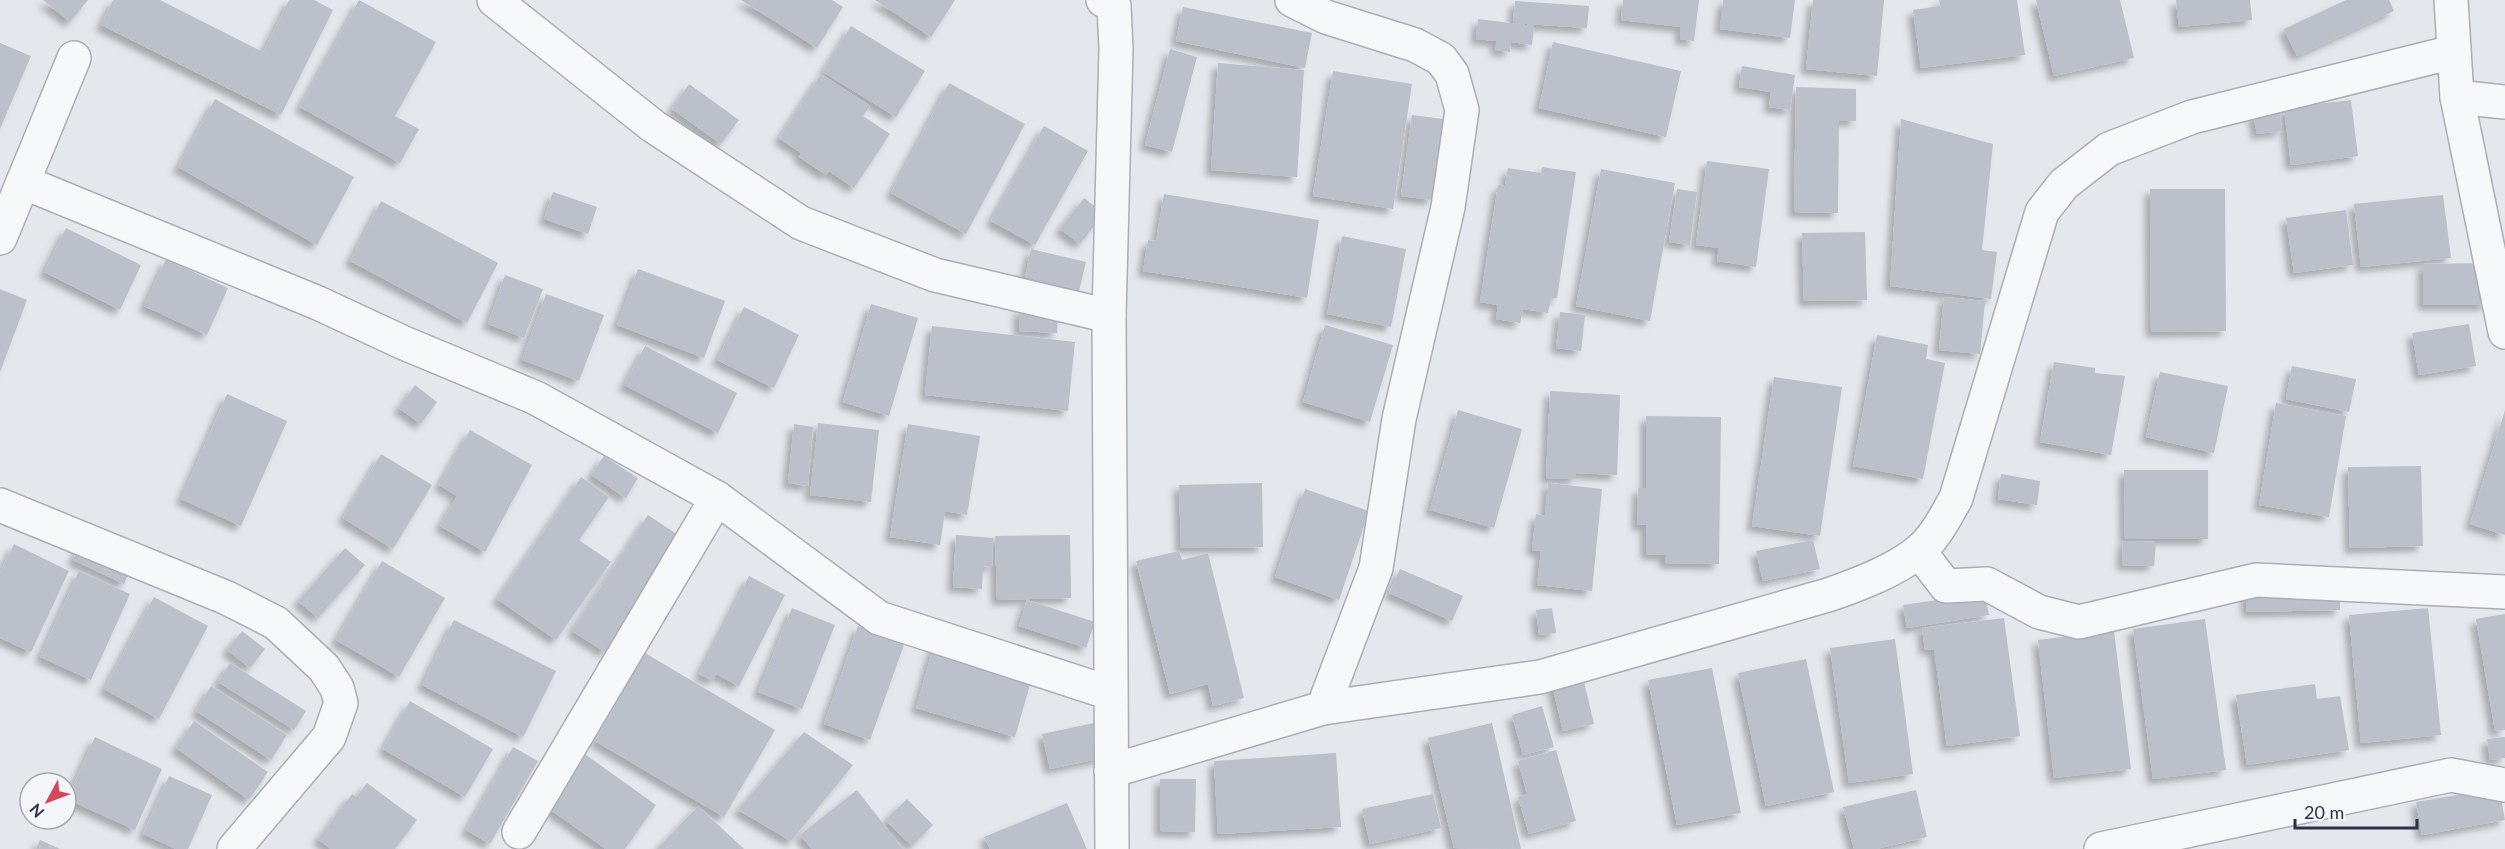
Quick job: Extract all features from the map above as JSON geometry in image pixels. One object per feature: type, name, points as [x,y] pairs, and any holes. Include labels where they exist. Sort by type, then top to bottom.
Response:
[{"type":"street","points":[[494,0],[653,126],[801,224],[935,275],[1109,316]]},
{"type":"street","points":[[1292,0],[1326,17],[1415,45],[1441,59],[1452,74],[1462,110],[1448,207],[1399,419],[1376,568],[1323,708]]},
{"type":"street","points":[[2451,0],[2457,97],[2505,332]]},
{"type":"street","points":[[1112,849],[1109,316],[1116,49],[1120,2]]},
{"type":"street","points":[[1111,771],[1323,708],[1540,677],[1828,595],[1869,580],[1919,551],[1937,530],[1956,498],[2042,212],[2064,184],[2109,149],[2192,117],[2453,52]]},
{"type":"street","points":[[0,238],[74,58]]},
{"type":"street","points":[[2457,97],[2505,102]]},
{"type":"street","points":[[23,182],[318,303],[404,343],[536,398],[717,498],[879,618],[1110,693]]},
{"type":"street","points":[[519,832],[717,498]]},
{"type":"street","points":[[0,505],[227,598],[276,622],[324,668],[337,688],[341,703],[329,737],[234,849]]},
{"type":"street","points":[[1919,551],[1946,586],[1987,584],[2038,612],[2079,622],[2256,580],[2505,592]]},
{"type":"street","points":[[2101,849],[2451,775],[2505,785]]},
{"type":"building","points":[[43,0],[88,0],[70,22]]},
{"type":"building","points":[[113,0],[160,0],[263,52],[289,0],[314,0],[333,10],[281,115],[101,25]]},
{"type":"building","points":[[359,0],[436,42],[395,116],[419,129],[400,163],[300,107]]},
{"type":"building","points":[[741,0],[832,0],[843,7],[817,48]]},
{"type":"building","points":[[875,0],[955,0],[931,37]]},
{"type":"building","points":[[1623,0],[1699,0],[1694,41],[1680,39],[1681,27],[1621,20]]},
{"type":"building","points":[[1723,0],[1795,0],[1790,38],[1720,29]]},
{"type":"building","points":[[1813,0],[1884,0],[1877,76],[1806,69]]},
{"type":"building","points":[[1939,0],[2017,0],[2025,55],[1921,68],[1913,10],[1940,6]]},
{"type":"building","points":[[2036,0],[2120,0],[2134,58],[2054,76]]},
{"type":"building","points":[[2176,0],[2250,0],[2252,20],[2179,27]]},
{"type":"building","points":[[2346,0],[2389,0],[2394,11],[2297,56],[2284,29]]},
{"type":"building","points":[[1515,1],[1589,6],[1587,28],[1513,23]]},
{"type":"building","points":[[1183,7],[1312,33],[1305,68],[1176,41]]},
{"type":"building","points":[[1478,19],[1534,26],[1532,45],[1511,42],[1510,52],[1495,50],[1497,41],[1476,39]]},
{"type":"building","points":[[851,26],[925,71],[896,117],[823,72]]},
{"type":"building","points":[[1553,42],[1681,71],[1666,137],[1539,108]]},
{"type":"building","points":[[0,43],[31,56],[0,129]]},
{"type":"building","points":[[1170,49],[1197,57],[1172,152],[1145,145]]},
{"type":"building","points":[[1218,63],[1304,70],[1297,177],[1211,170]]},
{"type":"building","points":[[1742,66],[1795,75],[1790,110],[1769,107],[1771,92],[1739,87]]},
{"type":"building","points":[[1333,71],[1412,84],[1393,209],[1313,196]]},
{"type":"building","points":[[821,74],[870,106],[863,116],[890,134],[854,188],[829,171],[826,175],[799,157],[801,153],[779,138]]},
{"type":"building","points":[[949,83],[1025,124],[966,234],[891,193]]},
{"type":"building","points":[[689,84],[739,120],[721,144],[672,109]]},
{"type":"building","points":[[1796,87],[1856,89],[1856,121],[1839,120],[1838,213],[1794,212]]},
{"type":"building","points":[[215,99],[354,177],[317,245],[178,167]]},
{"type":"building","points":[[2351,100],[2358,156],[2291,165],[2284,108]]},
{"type":"building","points":[[2279,109],[2282,131],[2257,134],[2253,113]]},
{"type":"building","points":[[1412,115],[1443,119],[1432,200],[1401,196]]},
{"type":"building","points":[[1901,119],[1993,144],[1982,250],[1997,252],[1991,299],[1890,286]]},
{"type":"building","points":[[1044,126],[1088,151],[1035,245],[991,221]]},
{"type":"building","points":[[1707,161],[1769,169],[1756,267],[1717,261],[1719,248],[1696,245]]},
{"type":"building","points":[[1542,167],[1576,172],[1557,298],[1551,298],[1548,313],[1523,309],[1520,323],[1496,319],[1498,305],[1480,302],[1498,185],[1505,186],[1508,168],[1541,173]]},
{"type":"building","points":[[1601,169],[1675,183],[1650,321],[1576,306]]},
{"type":"building","points":[[1677,189],[1697,192],[1690,245],[1669,242]]},
{"type":"building","points":[[2150,189],[2225,189],[2226,331],[2151,332]]},
{"type":"building","points":[[553,192],[597,207],[588,234],[544,219]]},
{"type":"building","points":[[1164,194],[1319,220],[1307,298],[1143,271],[1148,240],[1156,241]]},
{"type":"building","points":[[2443,195],[2451,258],[2361,267],[2354,204]]},
{"type":"building","points":[[1084,198],[1104,213],[1080,244],[1060,229]]},
{"type":"building","points":[[381,201],[498,263],[467,323],[350,261]]},
{"type":"building","points":[[2346,210],[2353,265],[2294,273],[2286,218]]},
{"type":"building","points":[[66,228],[141,265],[120,310],[44,272]]},
{"type":"building","points":[[1865,232],[1867,300],[1804,301],[1802,233]]},
{"type":"building","points":[[1342,236],[1406,249],[1391,327],[1327,314]]},
{"type":"building","points":[[1031,249],[1086,262],[1079,291],[1025,277]]},
{"type":"building","points":[[166,259],[228,288],[207,335],[144,306]]},
{"type":"building","points":[[2486,263],[2487,305],[2423,305],[2423,264]]},
{"type":"building","points":[[638,269],[725,301],[704,358],[617,325]]},
{"type":"building","points":[[505,275],[543,289],[524,338],[488,324]]},
{"type":"building","points":[[0,289],[27,300],[0,372]]},
{"type":"building","points":[[546,294],[604,315],[579,381],[522,360]]},
{"type":"building","points":[[1944,297],[1985,301],[1980,354],[1939,350]]},
{"type":"building","points":[[871,304],[918,318],[889,416],[843,402]]},
{"type":"building","points":[[744,307],[799,335],[774,388],[717,360]]},
{"type":"building","points":[[1019,309],[1058,311],[1057,333],[1019,331]]},
{"type":"building","points":[[1560,312],[1585,315],[1581,351],[1556,348]]},
{"type":"building","points":[[2469,324],[2476,366],[2419,375],[2412,333]]},
{"type":"building","points":[[1325,325],[1393,345],[1370,422],[1303,402]]},
{"type":"building","points":[[932,326],[1075,342],[1068,411],[925,395]]},
{"type":"building","points":[[1877,335],[1928,345],[1926,359],[1945,363],[1923,479],[1853,466]]},
{"type":"building","points":[[645,346],[737,393],[718,433],[624,385]]},
{"type":"building","points":[[2054,362],[2095,368],[2095,373],[2125,376],[2111,455],[2040,442]]},
{"type":"building","points":[[2292,366],[2356,379],[2349,412],[2286,399]]},
{"type":"building","points":[[2160,372],[2228,386],[2214,453],[2146,437]]},
{"type":"building","points":[[1774,377],[1842,387],[1820,536],[1752,526]]},
{"type":"building","points":[[415,385],[437,402],[421,424],[399,408]]},
{"type":"building","points":[[1550,391],[1620,395],[1617,475],[1576,473],[1576,479],[1546,478]]},
{"type":"building","points":[[227,394],[287,421],[241,526],[181,499]]},
{"type":"building","points":[[2276,403],[2346,416],[2329,517],[2259,505]]},
{"type":"building","points":[[1458,410],[1522,429],[1494,528],[1430,510]]},
{"type":"building","points":[[2505,410],[2505,535],[2470,524]]},
{"type":"building","points":[[1646,416],[1721,417],[1719,564],[1665,563],[1665,555],[1646,554],[1646,525],[1637,525],[1638,488],[1646,488]]},
{"type":"building","points":[[818,423],[879,430],[871,502],[810,495]]},
{"type":"building","points":[[794,424],[813,427],[808,486],[788,483]]},
{"type":"building","points":[[908,424],[980,436],[967,515],[945,511],[940,545],[890,537]]},
{"type":"building","points":[[470,430],[532,465],[485,552],[440,526],[457,496],[439,485]]},
{"type":"building","points":[[381,454],[432,485],[393,549],[343,518]]},
{"type":"building","points":[[604,456],[638,478],[626,498],[591,475]]},
{"type":"building","points":[[2421,466],[2423,546],[2350,548],[2348,467]]},
{"type":"building","points":[[2124,470],[2208,470],[2208,539],[2125,539]]},
{"type":"building","points":[[2001,474],[2040,481],[2037,505],[1998,499]]},
{"type":"building","points":[[581,477],[609,497],[579,540],[611,562],[556,640],[497,599]]},
{"type":"building","points":[[1262,483],[1263,547],[1181,548],[1179,485]]},
{"type":"building","points":[[1548,483],[1602,489],[1592,591],[1537,585],[1541,551],[1532,550],[1536,514],[1545,516]]},
{"type":"building","points":[[1305,489],[1369,511],[1339,600],[1275,577]]},
{"type":"building","points":[[648,515],[681,537],[605,652],[572,631]]},
{"type":"building","points":[[956,535],[993,538],[992,567],[983,566],[982,589],[953,587]]},
{"type":"building","points":[[1070,535],[1071,598],[997,600],[995,536]]},
{"type":"building","points":[[1813,540],[1820,569],[1763,581],[1756,551]]},
{"type":"building","points":[[2123,541],[2156,542],[2154,566],[2122,565]]},
{"type":"building","points":[[14,544],[69,571],[31,652],[0,638],[0,573]]},
{"type":"building","points":[[79,546],[130,570],[124,584],[73,560]]},
{"type":"building","points":[[345,548],[365,565],[318,618],[298,601]]},
{"type":"building","points":[[1179,551],[1182,560],[1208,553],[1244,698],[1213,706],[1208,684],[1170,694],[1136,561]]},
{"type":"building","points":[[382,561],[445,598],[399,677],[336,640]]},
{"type":"building","points":[[1400,569],[1463,596],[1452,621],[1389,593]]},
{"type":"building","points":[[79,571],[130,594],[91,680],[40,657]]},
{"type":"building","points":[[749,576],[785,595],[739,686],[716,674],[713,681],[699,674]]},
{"type":"building","points":[[2340,589],[2340,610],[2247,612],[2246,591]]},
{"type":"building","points":[[1985,593],[1989,615],[1907,628],[1903,605]]},
{"type":"building","points":[[154,597],[208,626],[159,719],[104,689]]},
{"type":"building","points":[[1027,600],[1095,622],[1086,648],[1019,626]]},
{"type":"building","points":[[792,608],[835,625],[802,709],[758,692]]},
{"type":"building","points":[[1552,608],[1556,633],[1539,635],[1536,610]]},
{"type":"building","points":[[2428,608],[2441,735],[2361,743],[2349,615]]},
{"type":"building","points":[[2505,614],[2505,730],[2495,731],[2476,619]]},
{"type":"building","points":[[2004,618],[2020,736],[1947,746],[1934,649],[1925,650],[1922,628]]},
{"type":"building","points":[[2205,619],[2226,770],[2153,779],[2133,629]]},
{"type":"building","points":[[454,620],[556,671],[523,737],[422,685]]},
{"type":"building","points":[[858,626],[905,642],[870,740],[824,724]]},
{"type":"building","points":[[242,631],[265,649],[250,668],[227,650]]},
{"type":"building","points":[[2114,631],[2131,769],[2054,778],[2038,640]]},
{"type":"building","points":[[1895,639],[1913,774],[1849,783],[1830,648]]},
{"type":"building","points":[[934,645],[1033,674],[1015,737],[916,708]]},
{"type":"building","points":[[645,653],[775,730],[724,817],[595,741]]},
{"type":"building","points":[[1806,659],[1834,792],[1766,806],[1738,673]]},
{"type":"building","points":[[230,663],[306,711],[294,730],[218,682]]},
{"type":"building","points":[[1712,668],[1741,813],[1677,825],[1648,680]]},
{"type":"building","points":[[1582,673],[1594,724],[1563,731],[1551,680]]},
{"type":"building","points":[[2315,684],[2317,699],[2340,696],[2349,750],[2247,765],[2236,695]]},
{"type":"building","points":[[211,686],[287,735],[271,760],[196,711]]},
{"type":"building","points":[[410,701],[493,749],[465,797],[383,749]]},
{"type":"building","points":[[1542,706],[1554,747],[1523,755],[1512,715]]},
{"type":"building","points":[[194,721],[268,772],[249,800],[176,748]]},
{"type":"building","points":[[1099,722],[1107,757],[1050,769],[1042,734]]},
{"type":"building","points":[[1492,723],[1521,849],[1454,848],[1428,738]]},
{"type":"building","points":[[804,732],[853,765],[791,841],[738,810]]},
{"type":"building","points":[[95,737],[162,769],[135,830],[78,804],[78,775]]},
{"type":"building","points":[[2505,737],[2505,758],[2490,760],[2487,739]]},
{"type":"building","points":[[513,747],[538,761],[490,844],[466,830]]},
{"type":"building","points":[[1556,750],[1576,821],[1529,834],[1518,797],[1527,794],[1518,761]]},
{"type":"building","points":[[582,752],[656,805],[625,849],[606,849],[545,806]]},
{"type":"building","points":[[1336,753],[1341,827],[1218,834],[1214,761]]},
{"type":"building","points":[[169,776],[212,795],[188,849],[176,849],[143,834]]},
{"type":"building","points":[[1160,779],[1196,779],[1195,832],[1160,831]]},
{"type":"building","points":[[367,783],[417,820],[395,849],[331,849],[318,839],[352,794],[356,797]]},
{"type":"building","points":[[2499,788],[2505,820],[2422,835],[2416,802]]},
{"type":"building","points":[[857,790],[903,849],[812,849],[800,835]]},
{"type":"building","points":[[1916,790],[1927,837],[1876,849],[1854,849],[1843,807]]},
{"type":"building","points":[[1433,794],[1441,828],[1370,844],[1362,809]]},
{"type":"building","points":[[907,799],[933,825],[912,846],[885,820]]},
{"type":"building","points":[[1067,803],[1087,849],[990,849],[984,837]]},
{"type":"building","points":[[698,806],[744,849],[657,849]]},
{"type":"building","points":[[40,840],[60,849],[36,849]]}]
